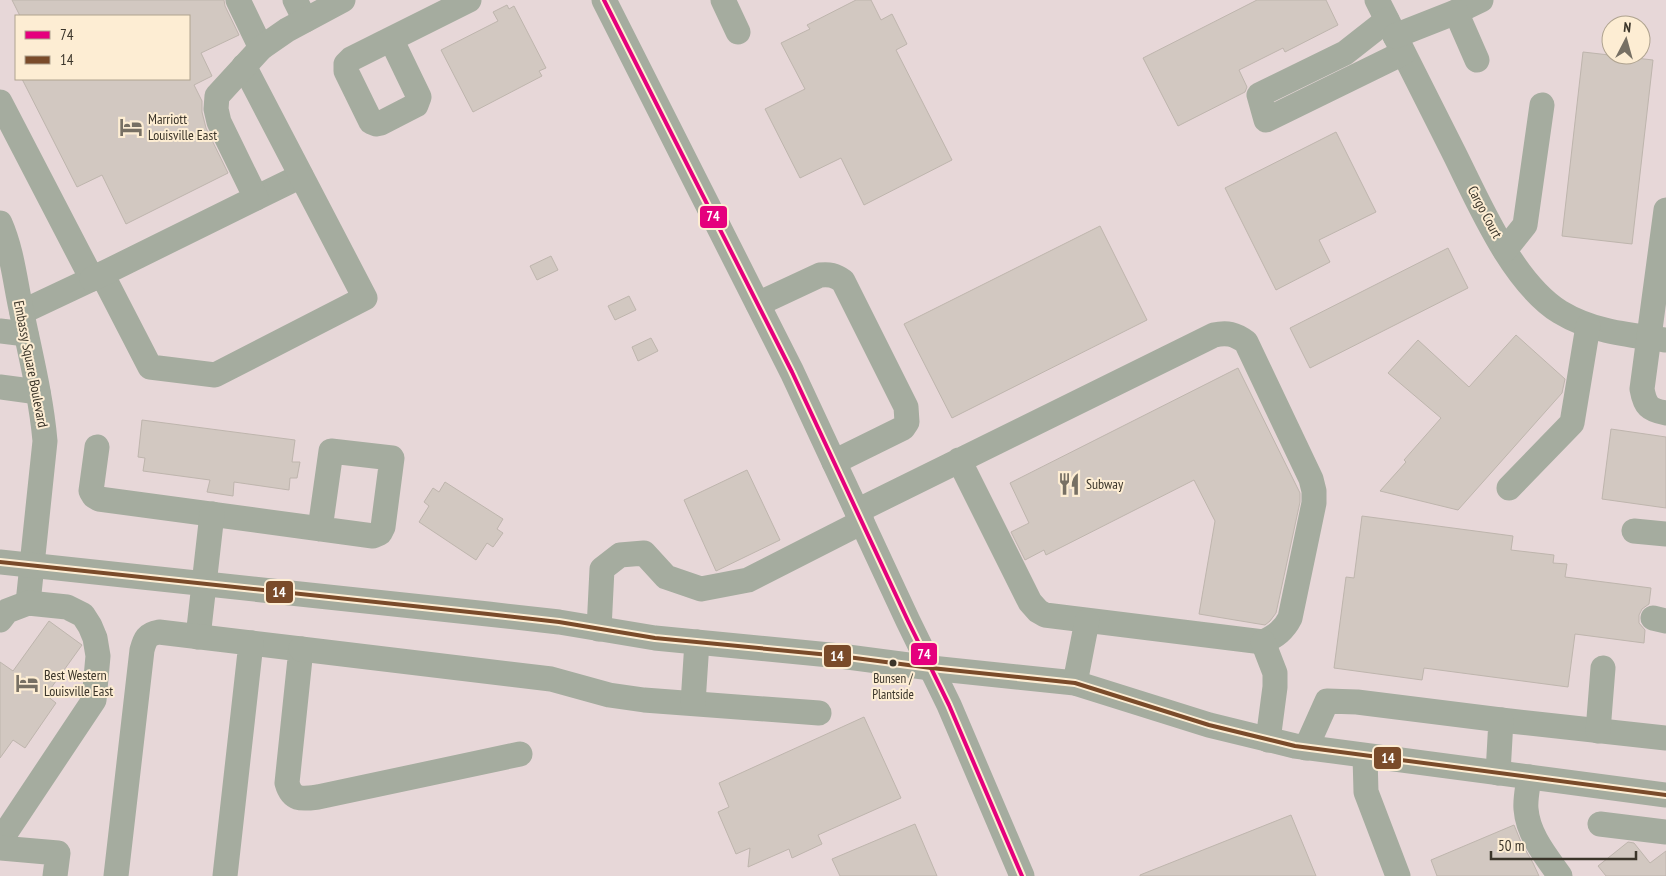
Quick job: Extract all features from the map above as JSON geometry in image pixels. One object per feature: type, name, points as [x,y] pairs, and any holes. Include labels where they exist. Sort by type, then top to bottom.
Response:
[{"type":"street","points":[[238,0],[261,48]]},
{"type":"street","points":[[256,198],[219,122],[216,109],[217,96],[261,48],[287,30],[300,10],[343,0]]},
{"type":"street","points":[[391,39],[470,0]]},
{"type":"street","points":[[604,0],[792,372],[949,705],[1022,876]]},
{"type":"street","points":[[723,0],[738,32]]},
{"type":"street","points":[[1390,27],[1266,120],[1258,95],[1345,53],[1390,27],[1456,12],[1481,0]]},
{"type":"street","points":[[1456,12],[1478,60]]},
{"type":"street","name":"Cargo Court","points":[[1390,27],[1476,196],[1517,270],[1542,298],[1559,311],[1588,326],[1657,339]]},
{"type":"street","points":[[0,102],[97,277],[150,367],[215,375],[365,298],[244,66]]},
{"type":"street","points":[[1505,250],[1525,225],[1542,105]]},
{"type":"street","points":[[0,331],[24,323],[97,277],[301,176]]},
{"type":"street","points":[[1666,210],[1657,339],[1642,389],[1644,401],[1654,411],[1666,413]]},
{"type":"street","name":"Embassy Square Boulevard","points":[[0,223],[10,254],[43,416],[45,441],[28,603]]},
{"type":"street","points":[[758,304],[820,275],[836,276],[843,281],[906,407],[907,422],[903,428],[834,462]]},
{"type":"street","points":[[1509,488],[1572,423],[1588,326]]},
{"type":"street","points":[[599,629],[602,569],[620,555],[644,553],[666,577],[701,589],[748,580],[959,460],[1214,335],[1225,333],[1236,335],[1246,342],[1311,479],[1314,491],[1314,503],[1290,618],[1286,627],[1274,637],[1263,642],[1045,615],[1038,611],[1030,602],[959,460]]},
{"type":"street","points":[[0,387],[38,392]]},
{"type":"street","points":[[97,446],[91,491],[99,499],[320,529]]},
{"type":"street","points":[[198,637],[212,514]]},
{"type":"street","points":[[1634,531],[1666,534]]},
{"type":"street","points":[[0,562],[506,616],[655,638],[867,659],[931,668],[1075,683],[1209,725],[1306,748],[1666,795]]},
{"type":"street","points":[[0,620],[7,611],[28,603],[67,607],[83,615],[90,626],[95,638],[98,656],[94,700],[0,841]]},
{"type":"street","points":[[1075,683],[1087,621]]},
{"type":"street","points":[[116,876],[142,650],[144,640],[150,634],[159,632],[551,678],[609,695],[644,700],[819,713]]},
{"type":"street","points":[[693,703],[697,642]]},
{"type":"street","points":[[1263,642],[1274,673],[1275,687],[1268,740]]},
{"type":"street","points":[[224,876],[250,643]]},
{"type":"street","points":[[301,649],[287,783],[289,791],[295,797],[304,799],[318,797],[520,754]]},
{"type":"street","points":[[1598,731],[1603,668]]},
{"type":"street","points":[[1306,748],[1327,701],[1357,702],[1666,738]]},
{"type":"street","points":[[1498,773],[1501,720]]},
{"type":"street","points":[[1364,756],[1366,792],[1398,876]]},
{"type":"street","points":[[1529,777],[1526,809],[1528,826],[1560,876]]},
{"type":"street","points":[[1600,824],[1666,832]]},
{"type":"street","points":[[0,848],[58,853],[55,876]]},
{"type":"shaded area","points":[[0,0],[1666,0],[1666,876],[0,876]]},
{"type":"building","name":"Marriott Louisville East","points":[[12,0],[224,0],[239,35],[201,53],[212,76],[194,85],[202,101],[202,112],[206,128],[228,173],[126,224],[102,175],[77,187],[23,80],[190,80],[190,15],[20,15]]},
{"type":"building","points":[[856,0],[871,0],[881,20],[892,14],[907,44],[896,50],[952,160],[864,205],[841,158],[800,178],[765,109],[805,89],[781,43],[810,29],[807,25]]},
{"type":"building","points":[[1257,0],[1326,0],[1338,25],[1285,52],[1283,48],[1239,70],[1247,87],[1245,92],[1178,126],[1143,58]]},
{"type":"building","points":[[507,5],[509,9],[514,6],[546,68],[539,71],[542,76],[473,112],[441,50],[498,21],[493,12]]},
{"type":"building","points":[[1583,52],[1601,54],[1601,65],[1651,65],[1651,60],[1653,60],[1632,244],[1562,236]]},
{"type":"building","points":[[1336,132],[1376,212],[1319,240],[1330,262],[1276,290],[1225,188]]},
{"type":"building","points":[[1100,226],[1147,320],[952,418],[904,324]]},
{"type":"building","points":[[1448,248],[1468,288],[1310,368],[1290,328]]},
{"type":"building","points":[[551,256],[558,270],[537,280],[530,266]]},
{"type":"building","points":[[629,296],[636,310],[615,320],[608,306]]},
{"type":"building","points":[[1516,335],[1565,379],[1562,393],[1458,510],[1380,491],[1441,418],[1388,373],[1418,340],[1469,387]]},
{"type":"building","points":[[651,338],[658,351],[638,361],[632,347]]},
{"type":"building","points":[[1238,368],[1300,493],[1300,502],[1276,613],[1270,621],[1265,625],[1199,614],[1215,521],[1194,480],[1046,555],[1044,550],[1025,560],[1011,532],[1029,523],[1010,483]]},
{"type":"building","points":[[142,420],[295,440],[292,462],[300,462],[297,478],[290,478],[289,490],[234,482],[233,496],[207,492],[210,480],[143,471],[145,458],[138,457]]},
{"type":"building","points":[[1611,429],[1666,437],[1666,508],[1602,499]]},
{"type":"building","points":[[747,470],[780,540],[716,571],[684,500]]},
{"type":"building","points":[[445,482],[503,519],[497,529],[503,533],[493,547],[487,543],[476,560],[419,522],[429,506],[424,502],[433,488],[439,492]]},
{"type":"building","points":[[1362,516],[1513,536],[1511,550],[1554,555],[1553,563],[1567,564],[1565,577],[1651,588],[1649,604],[1642,609],[1639,615],[1639,623],[1645,630],[1644,643],[1575,634],[1568,687],[1424,668],[1422,680],[1334,668],[1346,577],[1354,578]]},
{"type":"building","name":"Best Western Louisville East","points":[[49,621],[82,645],[46,695],[56,703],[25,748],[13,740],[0,758],[0,662],[13,671]]},
{"type":"building","points":[[864,717],[901,798],[818,835],[822,844],[792,858],[789,849],[748,867],[750,848],[736,854],[718,812],[729,807],[719,783]]},
{"type":"building","points":[[1291,815],[1316,876],[1140,876],[1140,875]]},
{"type":"building","points":[[915,824],[937,876],[840,876],[832,859]]},
{"type":"building","points":[[1514,825],[1539,876],[1437,876],[1431,860]]},
{"type":"building","points":[[1628,842],[1634,843],[1650,863],[1666,851],[1666,876],[1606,876],[1598,866]]},
{"type":"transit line","name":"74","points":[[604,0],[792,372],[949,705],[1022,876]]},
{"type":"transit line","name":"14","points":[[0,562],[488,614],[559,622],[655,638],[840,656],[931,668],[1075,683],[1209,725],[1295,746],[1666,795]]},
{"type":"place","name":"Marriott Louisville East","points":[[131,127]]},
{"type":"place","name":"Subway","points":[[1069,484]]},
{"type":"place","name":"Bunsen / Plantside","points":[[893,663]]},
{"type":"place","name":"Best Western Louisville East","points":[[27,683]]}]
